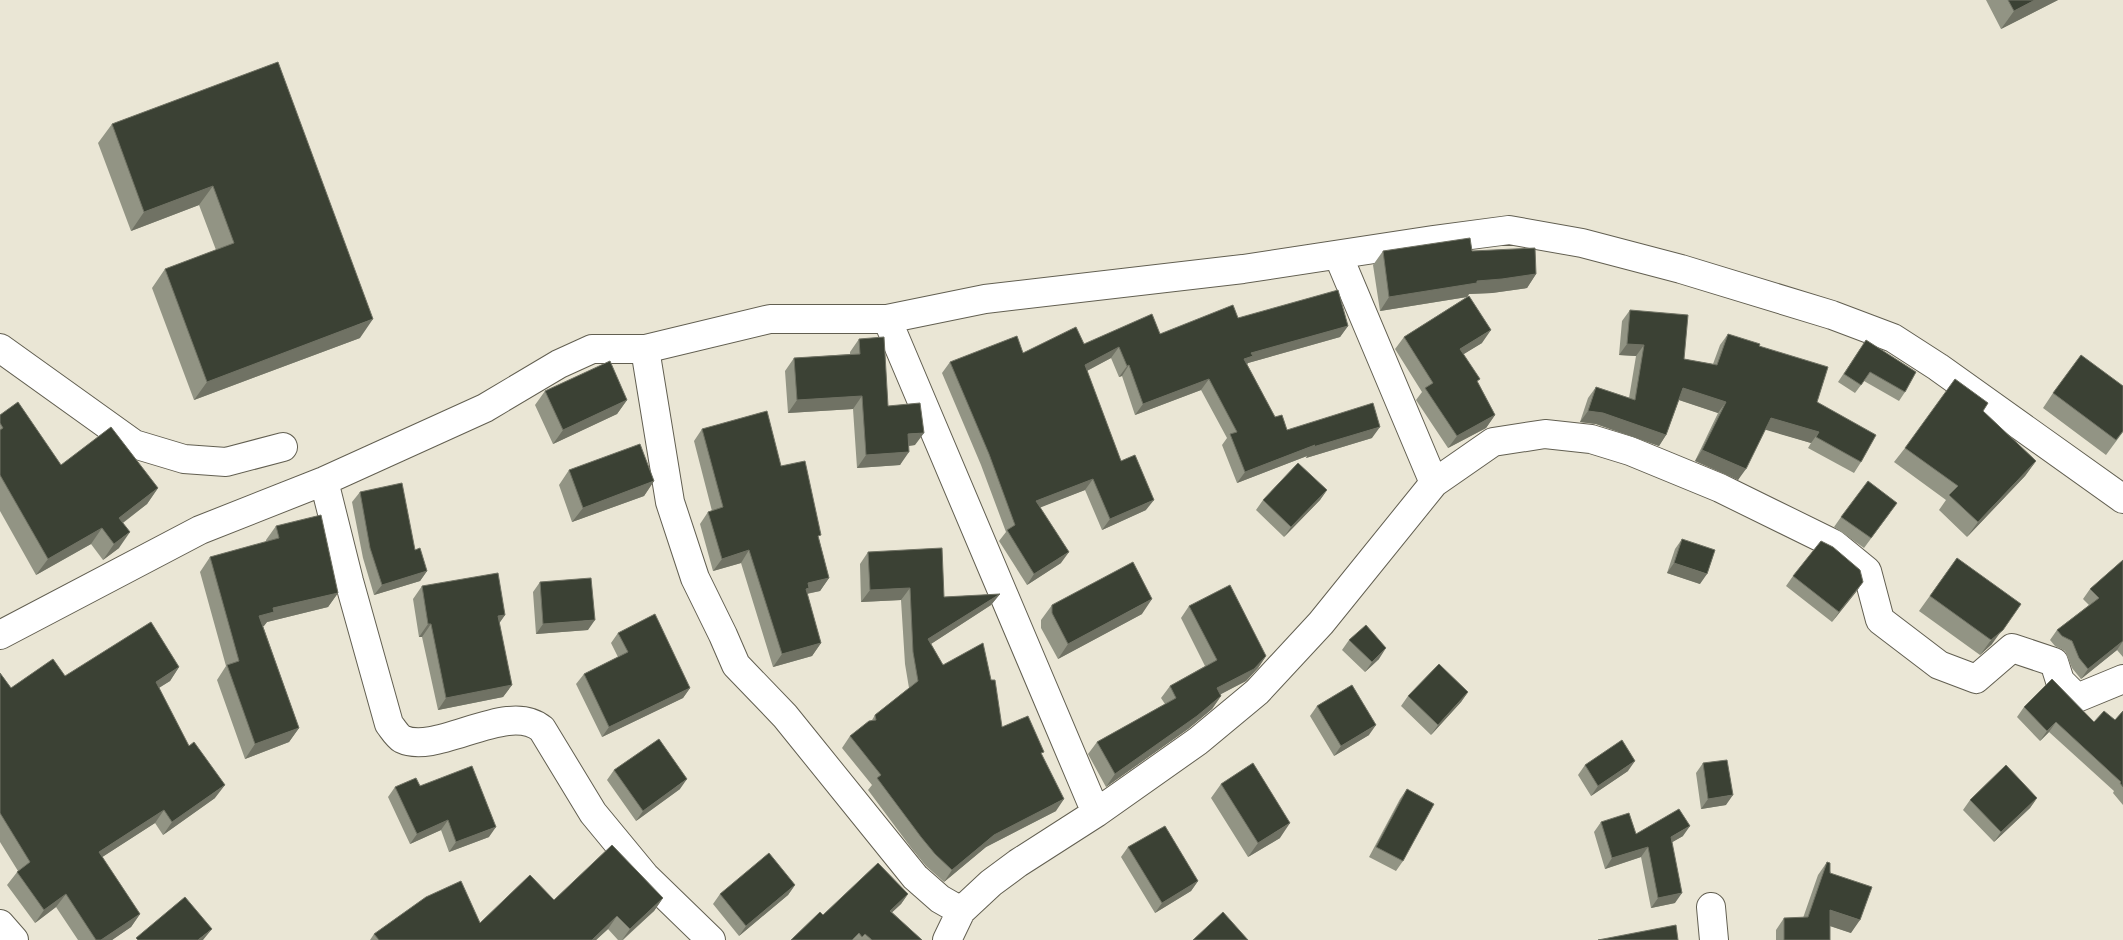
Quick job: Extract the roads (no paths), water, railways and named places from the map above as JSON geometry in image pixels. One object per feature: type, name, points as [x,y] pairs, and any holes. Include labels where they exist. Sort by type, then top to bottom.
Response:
[{"type":"street","points":[[0,635],[200,530],[324,481],[485,408],[559,364],[592,350],[644,349],[770,319],[887,319],[985,299],[1243,269],[1509,230],[1582,243],[1681,270],[1832,315],[1893,338],[1938,367],[2123,499]]},
{"type":"street","points":[[1338,255],[1434,483]]},
{"type":"street","points":[[887,319],[1096,813]]},
{"type":"street","points":[[0,348],[134,444],[184,458],[226,462],[283,447]]},
{"type":"street","points":[[644,349],[670,502],[695,578],[736,665],[785,716],[915,877],[940,899],[962,911]]},
{"type":"street","points":[[947,940],[962,911],[991,883],[1018,863],[1096,813],[1198,741],[1257,692],[1321,623],[1434,483],[1493,442],[1545,434],[1591,439],[1639,455],[1720,488],[1834,544],[1867,571],[1880,620],[1939,665],[1976,680],[2012,648],[2054,662],[2060,681],[2077,698],[2123,679]]},
{"type":"street","points":[[324,481],[349,582],[389,724],[401,738],[418,742],[502,722],[521,720],[536,724],[542,729],[592,813],[645,876],[711,940]]},
{"type":"street","points":[[1712,906],[1714,940]]},
{"type":"street","points":[[0,924],[14,940]]}]
